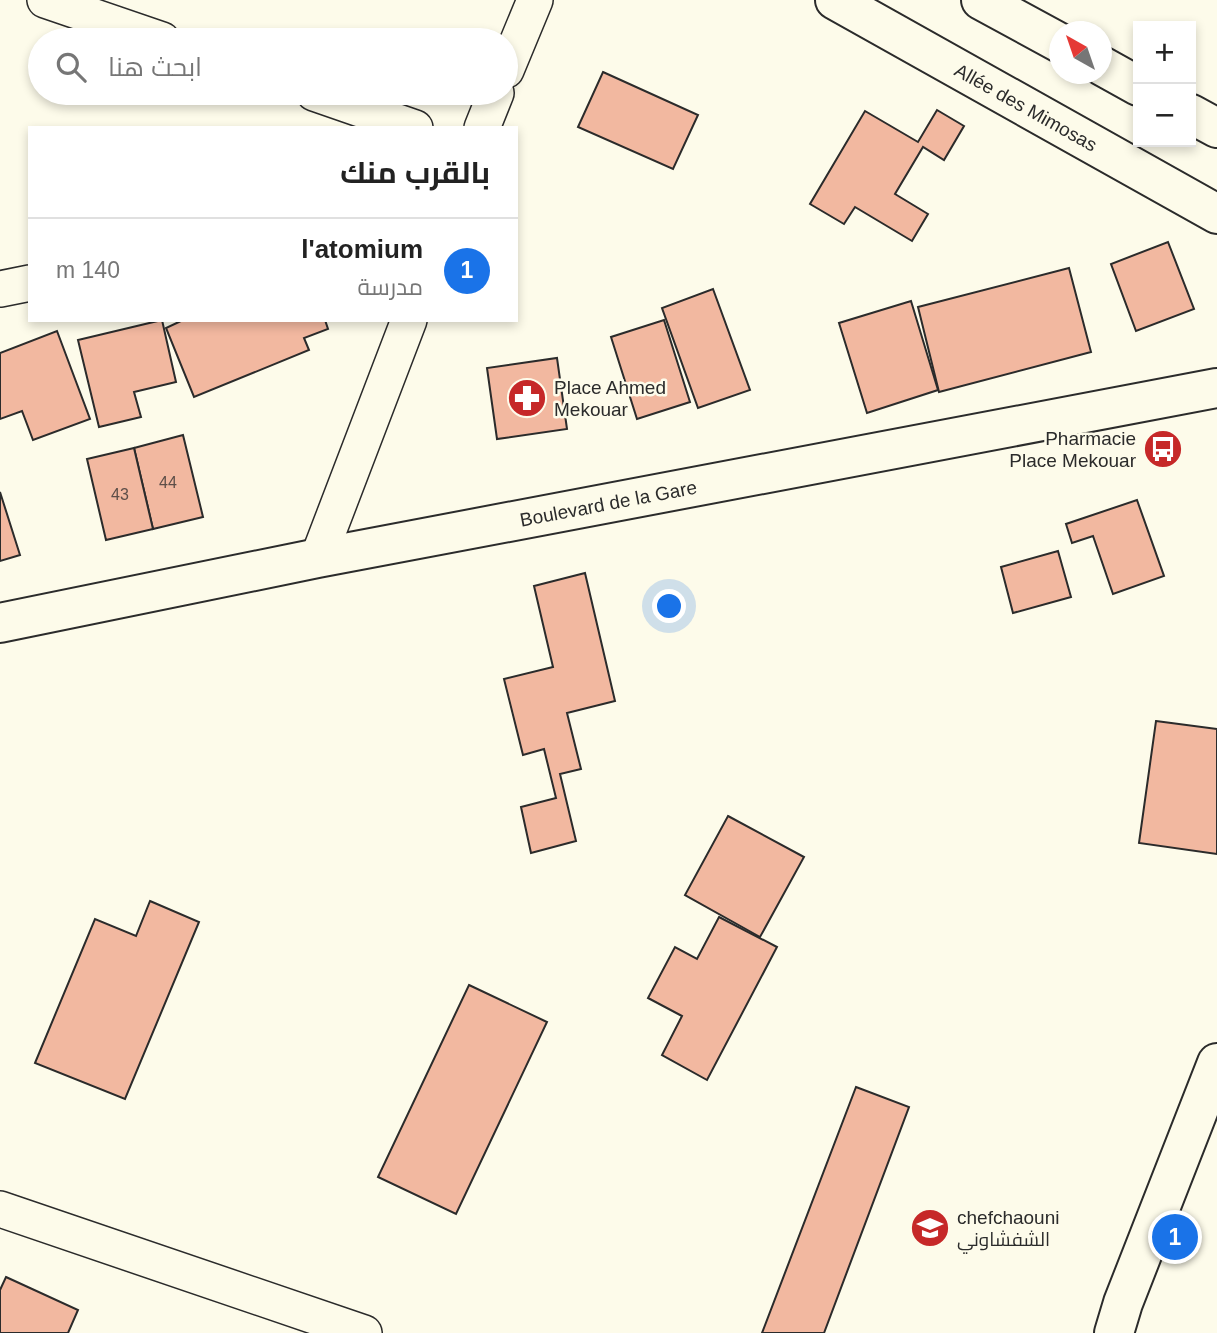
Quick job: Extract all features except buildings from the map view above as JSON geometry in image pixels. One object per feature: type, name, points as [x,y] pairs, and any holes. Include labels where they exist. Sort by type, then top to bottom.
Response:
[{"type":"street","points":[[45,0],[127,28]]},
{"type":"street","points":[[518,41],[535,0]]},
{"type":"street","name":"Allée des Mimosas","points":[[835,0],[1217,214]]},
{"type":"street","points":[[981,0],[1049,37]]},
{"type":"street","points":[[1112,72],[1134,84]]},
{"type":"street","points":[[349,105],[409,126]]},
{"type":"street","points":[[483,126],[491,105]]},
{"type":"street","points":[[1196,117],[1217,128]]},
{"type":"street","points":[[0,289],[28,283]]},
{"type":"street","points":[[318,558],[409,322]]},
{"type":"street","name":"Boulevard de la Gare","points":[[0,624],[318,558],[1217,388]]},
{"type":"street","points":[[1114,1333],[1217,1063]]},
{"type":"street","points":[[0,1209],[364,1333]]},
{"type":"place","name":"Place Ahmed Mekouar","points":[[527,398]]},
{"type":"place","name":"Pharmacie Place Mekouar","points":[[1163,449]]},
{"type":"place","name":"chefchaouni الشفشاوني","points":[[930,1228]]},
{"type":"place","name":"l'atomium","points":[[1175,1237]]}]
